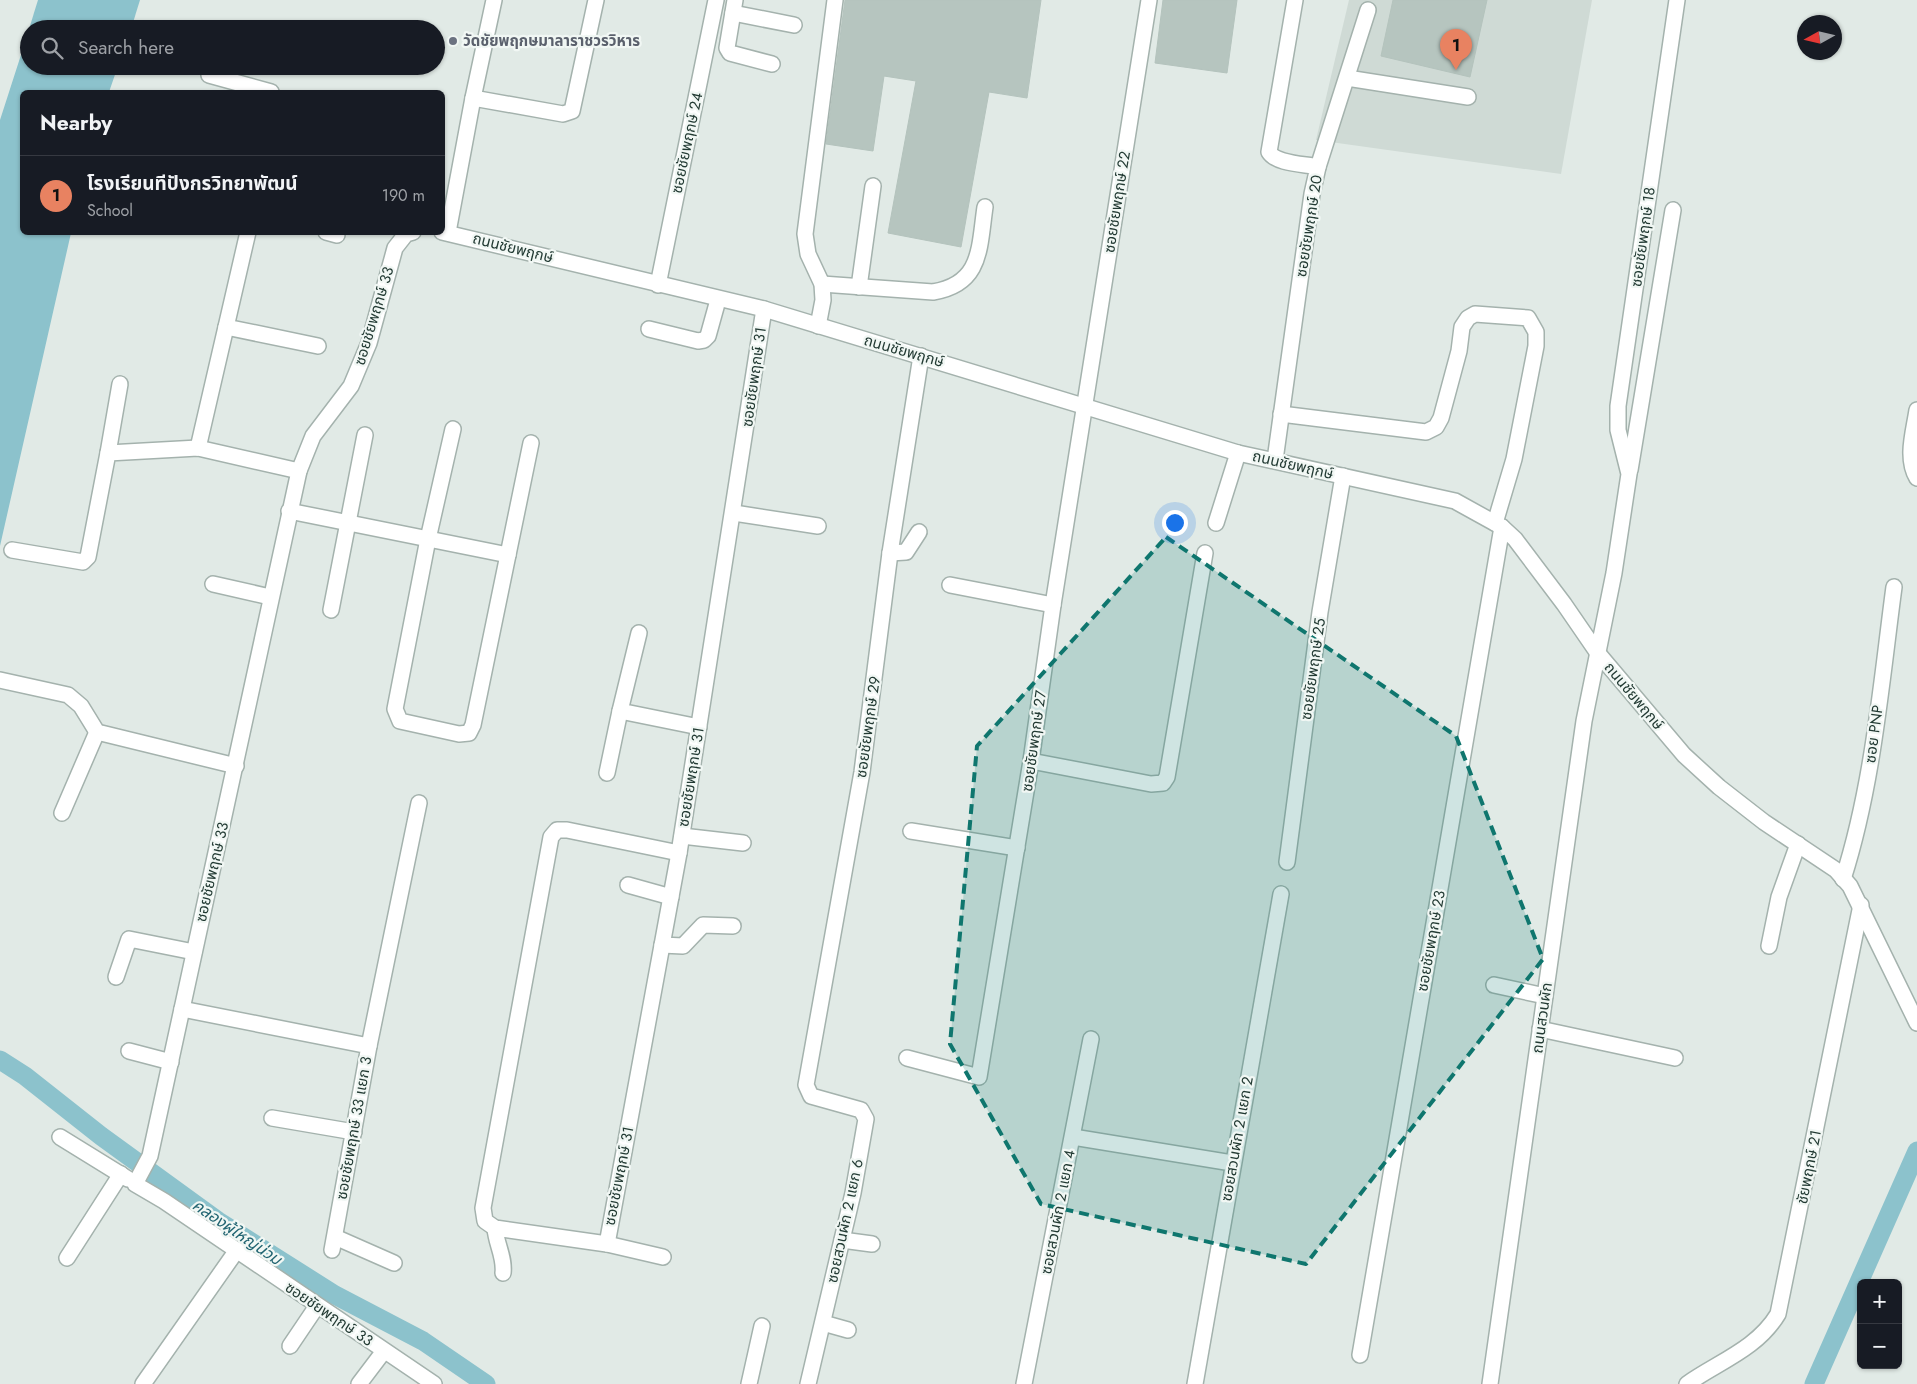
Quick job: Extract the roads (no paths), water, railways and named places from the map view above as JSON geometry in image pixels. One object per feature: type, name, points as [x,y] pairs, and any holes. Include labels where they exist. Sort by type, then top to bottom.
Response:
[{"type":"street","points":[[445,232],[494,0]]},
{"type":"street","points":[[473,98],[563,114],[572,111],[596,0]]},
{"type":"street","name":"ซอยชัยพฤกษ์ 24","points":[[658,285],[716,0]]},
{"type":"street","points":[[818,326],[823,300],[822,284],[808,254],[805,234],[835,0]]},
{"type":"street","name":"ซอยชัยพฤกษ์ 22","points":[[1085,405],[1149,0]]},
{"type":"street","name":"ซอยชัยพฤกษ์ 20","points":[[1275,460],[1312,194],[1318,167],[1280,159],[1272,156],[1269,152],[1295,0]]},
{"type":"street","name":"ซอยชัยพฤกษ์ 18","points":[[1629,474],[1618,430],[1618,406],[1677,0]]},
{"type":"street","points":[[772,64],[730,53],[727,42],[734,7],[794,25]]},
{"type":"street","points":[[1318,167],[1368,10]]},
{"type":"street","points":[[209,75],[264,90]]},
{"type":"street","points":[[1347,78],[1468,97]]},
{"type":"street","points":[[859,287],[873,186]]},
{"type":"street","points":[[822,284],[933,292],[945,290],[967,277],[975,266],[985,208]]},
{"type":"street","name":"ซอยชัยพฤกษ์ 18","points":[[1597,652],[1614,574],[1673,210]]},
{"type":"street","name":"ถนนชัยพฤกษ์","points":[[445,232],[718,300],[764,309],[1238,453],[1413,490],[1455,501],[1499,525],[1515,538],[1597,652],[1684,755],[1734,798],[1836,870],[1861,905],[1917,1023]]},
{"type":"street","points":[[198,448],[247,235]]},
{"type":"street","name":"ซอยชัยพฤกษ์ 33","points":[[405,235],[395,248],[369,343],[351,386],[313,436],[299,471],[270,596],[236,766],[150,1156],[139,1178],[164,1201],[434,1384]]},
{"type":"street","points":[[649,329],[698,342],[704,340],[708,336],[718,300]]},
{"type":"street","name":"ซอยชัยพฤกษ์ 31","points":[[607,1244],[682,836],[734,513],[764,309]]},
{"type":"street","name":"ซอยชัยพฤกษ์ 23","points":[[1281,414],[1426,432],[1436,427],[1441,418],[1459,351],[1462,327],[1468,318],[1475,314],[1528,318],[1536,332],[1536,346],[1499,525],[1360,1355]]},
{"type":"street","points":[[226,327],[318,346]]},
{"type":"street","name":"ซอยชัยพฤกษ์ 29","points":[[811,1096],[806,1085],[862,772],[890,553],[921,356]]},
{"type":"street","points":[[12,550],[83,562],[88,556],[120,384]]},
{"type":"street","name":"ซอยชัยพฤกษ์ 27","points":[[907,1058],[979,1077],[1031,762],[1053,605],[1085,405]]},
{"type":"street","points":[[1917,410],[1911,452],[1912,470],[1917,478]]},
{"type":"street","points":[[452,429],[428,539],[395,709],[400,721],[459,734],[469,733],[473,725],[531,443]]},
{"type":"street","points":[[331,610],[365,435]]},
{"type":"street","points":[[108,453],[198,448],[299,471]]},
{"type":"street","points":[[1216,523],[1238,453]]},
{"type":"street","name":"ซอยชัยพฤกษ์ 25","points":[[1287,862],[1320,612],[1343,476]]},
{"type":"street","points":[[290,511],[348,524],[508,554]]},
{"type":"street","points":[[734,513],[818,526]]},
{"type":"street","points":[[890,553],[906,552],[918,532]]},
{"type":"street","points":[[1031,762],[1151,784],[1163,783],[1167,776],[1205,553]]},
{"type":"street","points":[[213,584],[270,596]]},
{"type":"street","points":[[950,585],[1053,605]]},
{"type":"street","name":"ซอย PNP","points":[[1843,878],[1854,846],[1871,756],[1894,587]]},
{"type":"street","points":[[607,772],[639,633]]},
{"type":"street","name":"ถนนสวนผัก","points":[[1490,1384],[1584,721],[1597,652]]},
{"type":"street","points":[[0,680],[68,695],[81,706],[97,732],[236,766]]},
{"type":"street","points":[[620,711],[700,727]]},
{"type":"street","points":[[62,813],[97,732]]},
{"type":"street","points":[[369,1046],[419,803]]},
{"type":"street","points":[[663,1257],[607,1244],[495,1228],[485,1221],[483,1208],[551,836],[556,830],[567,830],[679,853]]},
{"type":"street","points":[[911,831],[1017,848]]},
{"type":"street","points":[[682,836],[743,843]]},
{"type":"street","points":[[1768,946],[1779,897],[1798,844]]},
{"type":"street","points":[[628,885],[671,897]]},
{"type":"street","name":"ซอยสวนผัก 2 แยก 2","points":[[1195,1384],[1232,1163],[1281,894]]},
{"type":"street","name":"ชัยพฤกษ์ 21","points":[[1687,1384],[1745,1349],[1772,1323],[1778,1314],[1861,905]]},
{"type":"street","points":[[662,945],[683,946],[699,928],[708,924],[733,926]]},
{"type":"street","points":[[116,977],[129,939],[194,952]]},
{"type":"street","points":[[1494,985],[1545,996]]},
{"type":"street","name":"ซอยชัยพฤกษ์ 33 แยก 3","points":[[182,1009],[369,1046],[333,1243],[394,1263]]},
{"type":"street","points":[[1540,1029],[1675,1058]]},
{"type":"street","name":"ซอยสวนผัก 2 แยก 4","points":[[1024,1384],[1091,1039]]},
{"type":"street","points":[[129,1051],[171,1062]]},
{"type":"street","name":"ซอยสวนผัก 2 แยก 6","points":[[808,1384],[853,1193],[865,1114],[861,1110],[811,1096]]},
{"type":"street","points":[[272,1118],[354,1132]]},
{"type":"street","points":[[60,1137],[121,1174],[139,1178]]},
{"type":"street","points":[[1073,1137],[1232,1163]]},
{"type":"street","points":[[67,1258],[121,1174]]},
{"type":"street","points":[[495,1228],[498,1246],[504,1261],[504,1273]]},
{"type":"street","points":[[842,1240],[872,1244]]},
{"type":"street","points":[[143,1384],[237,1250]]},
{"type":"street","points":[[290,1346],[317,1306]]},
{"type":"street","points":[[822,1323],[848,1330]]},
{"type":"street","points":[[749,1384],[762,1326]]},
{"type":"street","points":[[359,1384],[384,1351]]},
{"type":"water","points":[[38,0],[140,0],[134,20],[32,20]]},
{"type":"water","points":[[20,58],[20,75],[115,75],[110,90],[20,90],[20,235],[71,235],[0,546],[0,120]]},
{"type":"waterway","name":"คลองผู้ใหญ่น่วม","points":[[0,1060],[25,1076],[101,1136],[218,1221],[335,1295],[423,1341],[486,1384]]},
{"type":"waterway","points":[[1814,1384],[1917,1151]]},
{"type":"place","name":"วัดชัยพฤกษมาลาราชวรวิหาร","points":[[453,41]]},
{"type":"place","name":"โรงเรียนทีปังกรวิทยาพัฒน์","points":[[1456,70]]}]
